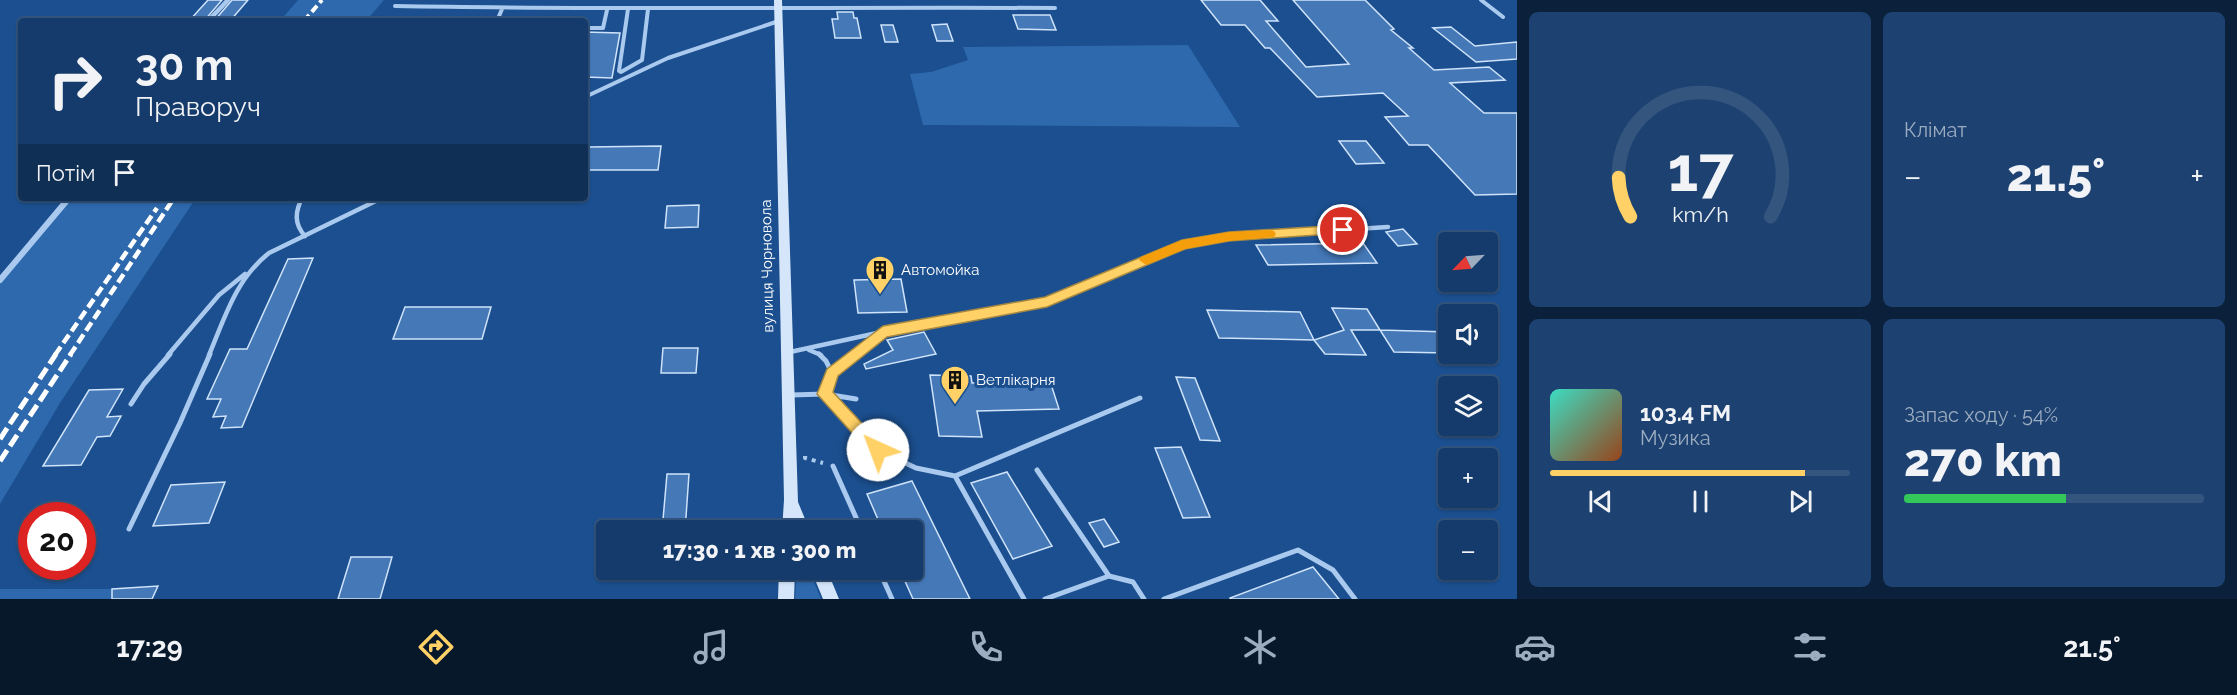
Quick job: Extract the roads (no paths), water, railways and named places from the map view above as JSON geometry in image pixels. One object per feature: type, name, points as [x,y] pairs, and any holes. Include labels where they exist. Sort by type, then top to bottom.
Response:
[{"type":"street","points":[[211,18],[228,0]]},
{"type":"street","name":"вулиця Чорновола","points":[[779,4],[790,520]]},
{"type":"street","points":[[0,280],[66,201]]},
{"type":"street","points":[[791,500],[799,520]]},
{"type":"street","points":[[786,599],[787,580]]},
{"type":"street","points":[[823,580],[831,599]]},
{"type":"lane","points":[[1481,0],[1503,18]]},
{"type":"lane","points":[[395,6],[607,10],[779,4],[1055,8]]},
{"type":"lane","points":[[498,18],[502,9]]},
{"type":"lane","points":[[628,9],[619,71],[621,72],[642,60],[648,9]]},
{"type":"lane","points":[[588,28],[603,28],[607,10]]},
{"type":"lane","points":[[588,96],[668,58],[779,21]]},
{"type":"lane","points":[[300,201],[295,209],[298,229],[305,236]]},
{"type":"lane","points":[[131,404],[144,384],[219,295],[235,280],[269,253],[376,201]]},
{"type":"lane","points":[[787,352],[1047,302],[1182,244],[1229,237],[1388,227]]},
{"type":"lane","points":[[129,529],[180,423],[238,287],[249,271]]},
{"type":"lane","points":[[825,394],[832,373],[883,332]]},
{"type":"lane","points":[[806,349],[819,352],[832,373]]},
{"type":"lane","points":[[825,394],[878,450],[896,461],[955,476],[1140,398]]},
{"type":"lane","points":[[788,395],[825,394],[856,399]]},
{"type":"lane","points":[[833,466],[857,520]]},
{"type":"lane","points":[[1037,470],[1109,576]]},
{"type":"lane","points":[[955,476],[1023,599]]},
{"type":"lane","points":[[1164,599],[1298,550],[1333,570],[1355,599]]},
{"type":"lane","points":[[1045,599],[1109,576],[1132,582],[1144,599]]},
{"type":"lane","points":[[883,580],[892,599]]},
{"type":"railway","points":[[307,18],[322,0]]},
{"type":"railway","points":[[70,355],[172,201]]},
{"type":"railway","points":[[55,355],[157,208]]},
{"type":"railway","points":[[0,439],[56,354]]},
{"type":"railway","points":[[0,461],[71,354]]},
{"type":"place","name":"Автомойка","points":[[880,296]]},
{"type":"place","name":"Ветлікарня","points":[[955,406]]}]
